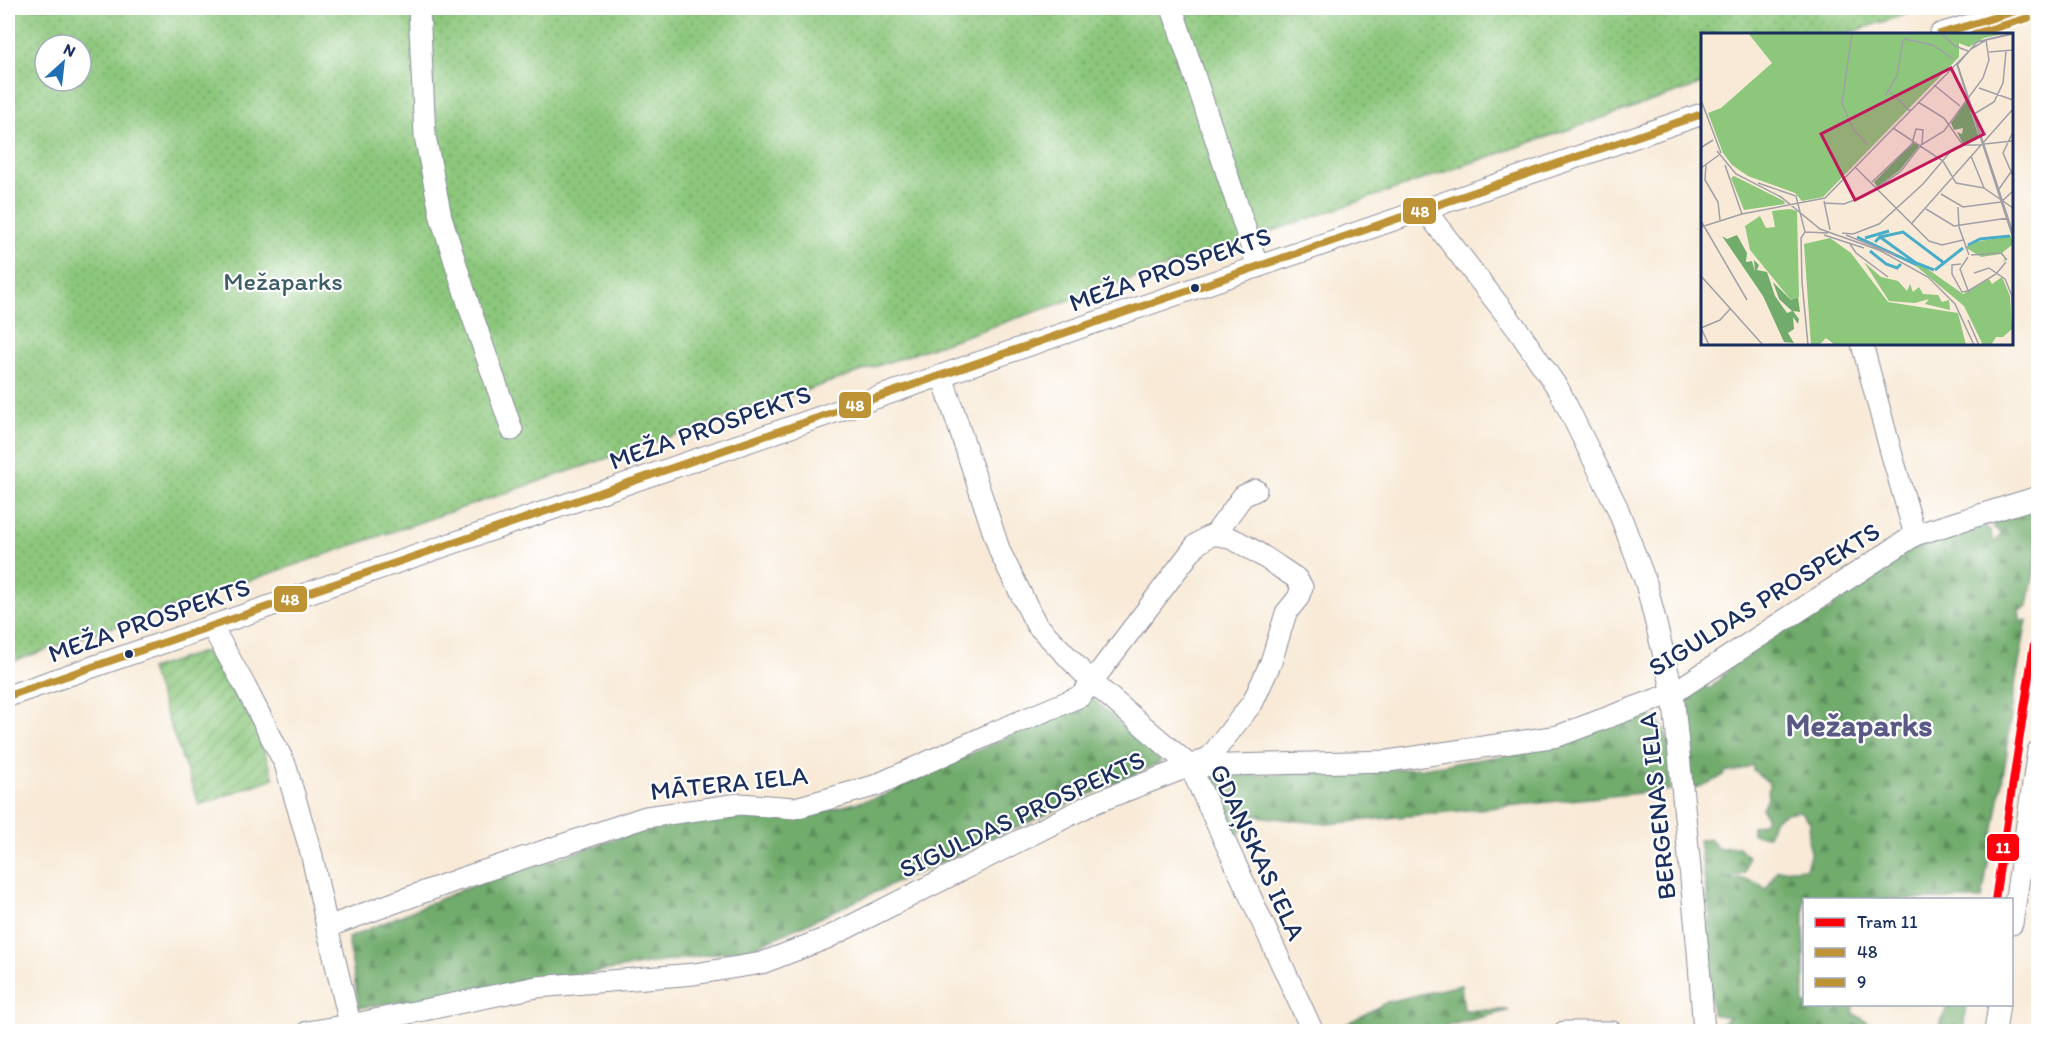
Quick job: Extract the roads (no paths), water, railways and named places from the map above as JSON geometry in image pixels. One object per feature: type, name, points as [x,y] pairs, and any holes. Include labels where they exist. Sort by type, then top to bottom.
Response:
[{"type":"street","points":[[419,8],[425,136],[441,217],[512,430]]},
{"type":"street","points":[[1172,8],[1258,267]]},
{"type":"street","points":[[1943,33],[2025,8]]},
{"type":"street","name":"MEŽA PROSPEKTS","points":[[8,696],[1701,114]]},
{"type":"street","name":"BERGENAS IELA","points":[[1425,210],[1518,330],[1559,390],[1619,513],[1646,584],[1673,693],[1704,1032]]},
{"type":"street","points":[[1862,345],[1890,452],[1915,535]]},
{"type":"street","name":"GDAŅSKAS IELA","points":[[942,376],[1000,552],[1036,624],[1092,682],[1190,766],[1312,1032]]},
{"type":"street","name":"MĀTERA IELA","points":[[327,927],[457,880],[646,817],[740,804],[795,808],[874,786],[1082,696],[1196,545],[1215,534],[1243,496],[1256,490]]},
{"type":"street","name":"SIGULDAS PROSPEKTS","points":[[307,1032],[351,1028],[537,987],[694,974],[762,963],[827,938],[1094,803],[1190,766],[1388,761],[1558,736],[1673,693],[1915,535],[2038,496]]},
{"type":"street","points":[[1190,766],[1210,757],[1253,702],[1271,662],[1286,613],[1298,598],[1302,587],[1296,578],[1230,537],[1215,534]]},
{"type":"street","points":[[212,627],[285,764],[312,856],[351,1028]]},
{"type":"street","points":[[2013,917],[2038,751]]},
{"type":"street","points":[[1995,1032],[1999,1006]]},
{"type":"street","points":[[1564,1032],[1612,1032]]},
{"type":"tram line","name":"11","points":[[1995,898],[2038,617]]},
{"type":"district","name":"Mežaparks","points":[[1859,725]]}]
